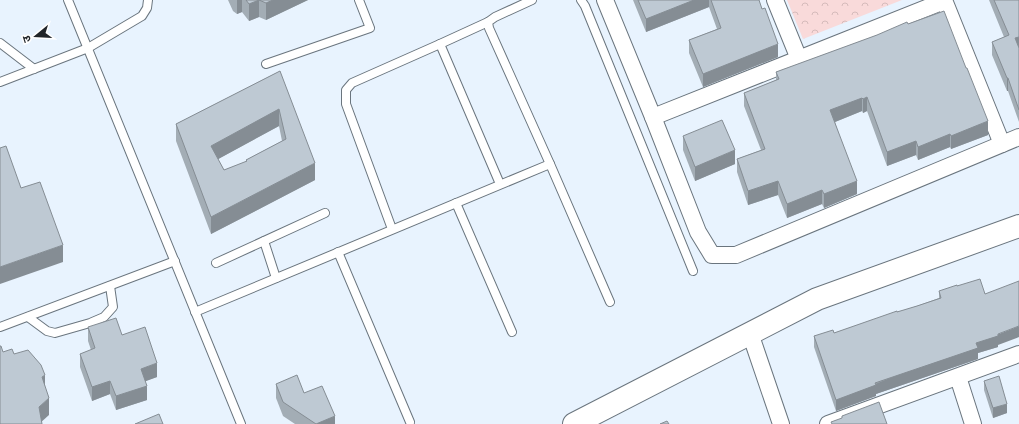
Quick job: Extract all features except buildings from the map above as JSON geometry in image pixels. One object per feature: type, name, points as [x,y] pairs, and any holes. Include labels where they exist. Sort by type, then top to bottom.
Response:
[{"type":"street","points":[[605,0],[698,232],[712,255],[736,255],[1019,136]]},
{"type":"street","points":[[775,0],[799,59]]},
{"type":"street","points":[[653,117],[944,0],[1002,144]]},
{"type":"street","points":[[574,424],[817,299],[1019,226]]},
{"type":"street","points":[[750,333],[781,424]]},
{"type":"street","points":[[828,424],[1019,354]]},
{"type":"street","points":[[958,377],[973,424]]},
{"type":"lane","points":[[68,0],[241,424]]},
{"type":"lane","points":[[0,82],[88,48],[142,16],[147,8],[148,0]]},
{"type":"lane","points":[[266,64],[370,28],[359,0]]},
{"type":"lane","points":[[392,229],[346,104],[346,90],[352,83],[488,22],[495,17],[532,0]]},
{"type":"lane","points":[[581,0],[585,6],[693,271]]},
{"type":"lane","points":[[488,22],[489,28],[610,302]]},
{"type":"lane","points":[[0,43],[34,69]]},
{"type":"lane","points":[[440,44],[500,184]]},
{"type":"lane","points":[[195,312],[550,164]]},
{"type":"lane","points":[[456,203],[512,332]]},
{"type":"lane","points":[[216,263],[325,212]]},
{"type":"lane","points":[[264,241],[276,278]]},
{"type":"lane","points":[[338,252],[410,422]]},
{"type":"lane","points":[[0,327],[175,262]]},
{"type":"lane","points":[[28,317],[47,331],[55,333],[90,323],[104,317],[113,307],[110,286]]},
{"type":"green space","points":[[787,0],[902,0],[803,39]]}]
